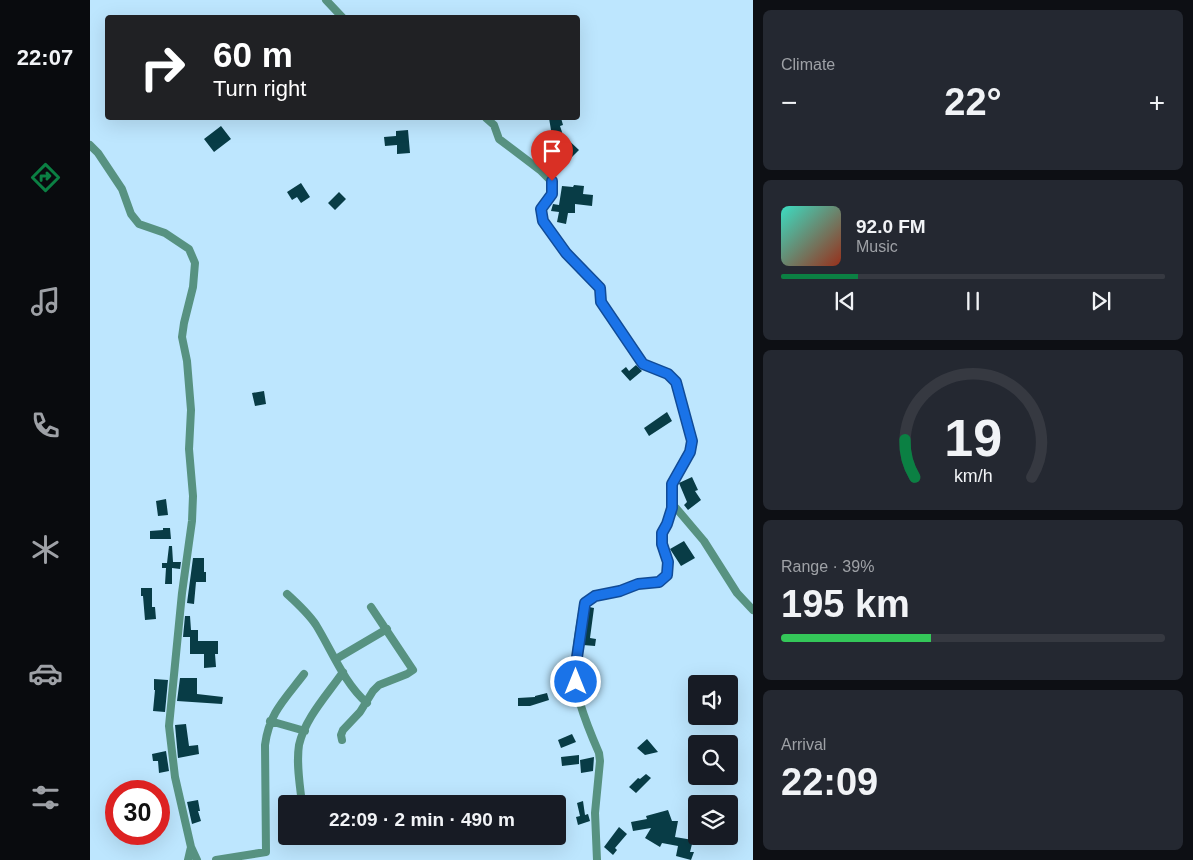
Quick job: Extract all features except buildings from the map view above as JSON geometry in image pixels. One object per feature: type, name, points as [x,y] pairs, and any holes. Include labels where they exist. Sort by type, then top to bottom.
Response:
[{"type":"street","points":[[326,0],[340,15]]},
{"type":"street","points":[[488,120],[494,125],[499,139],[552,181],[552,194],[541,209],[543,221],[566,253],[600,288],[601,302],[643,364],[668,374],[676,382],[692,441],[690,452],[672,484],[672,508],[661,538],[668,562],[667,575],[664,580],[638,584],[620,591],[595,596],[585,603],[583,608],[576,664],[576,682],[579,702],[599,753],[600,761],[595,813],[597,860]]},
{"type":"street","points":[[90,145],[98,153],[122,189],[131,214],[139,224],[165,233],[189,249],[195,263],[193,287],[182,337],[187,361],[191,410],[188,449],[193,496],[192,522],[182,593],[169,726],[175,777],[191,847],[197,860]]},
{"type":"street","points":[[672,508],[676,508],[704,541],[737,594],[753,610]]},
{"type":"street","points":[[287,594],[305,610],[356,694],[367,703]]},
{"type":"street","points":[[342,740],[342,730],[367,703],[373,691],[380,685],[413,670],[371,607]]},
{"type":"street","points":[[336,659],[387,629]]},
{"type":"street","points":[[301,795],[298,759],[300,744],[311,718],[343,672]]},
{"type":"street","points":[[216,860],[256,857],[266,852],[266,732],[272,716],[304,674]]},
{"type":"street","points":[[270,721],[305,731]]},
{"type":"street","points":[[188,860],[191,847]]},
{"type":"route","points":[[552,181],[552,194],[541,209],[543,221],[566,253],[600,288],[601,302],[643,364],[668,374],[676,382],[691,431],[692,441],[687,459],[672,484],[672,508],[661,538],[668,562],[667,575],[664,580],[659,582],[638,584],[620,591],[595,596],[585,603],[579,633],[576,682]]}]
